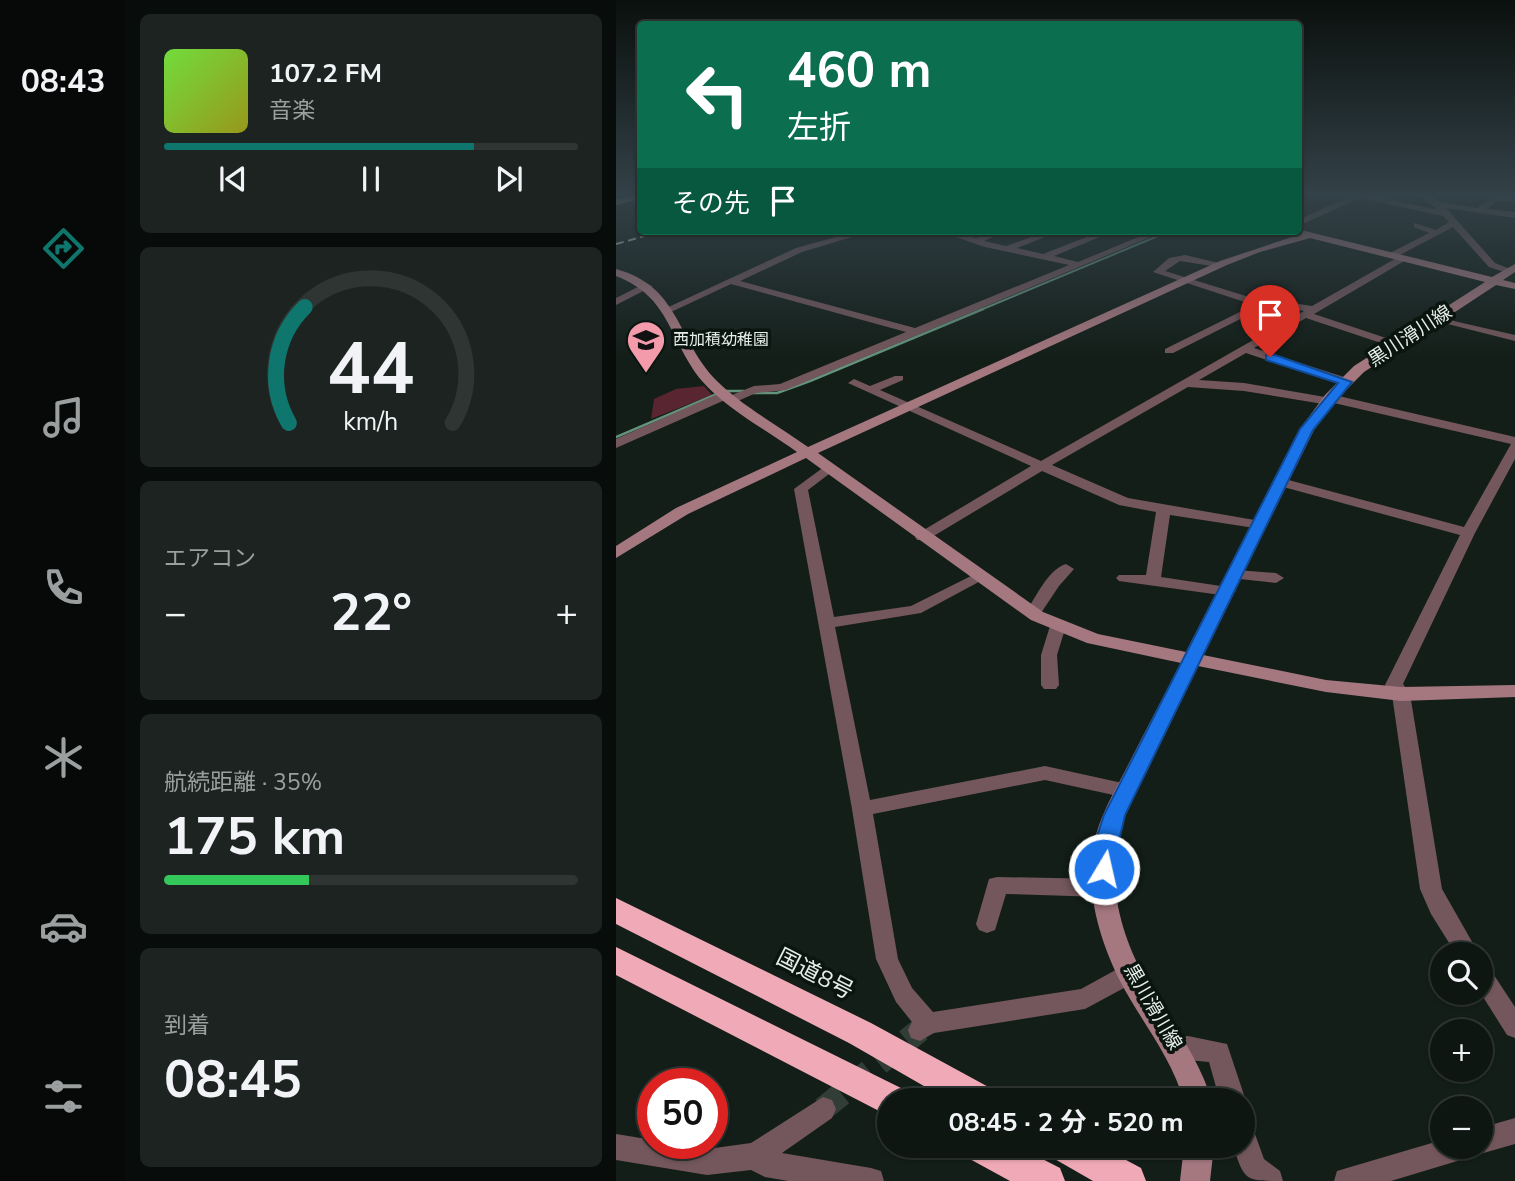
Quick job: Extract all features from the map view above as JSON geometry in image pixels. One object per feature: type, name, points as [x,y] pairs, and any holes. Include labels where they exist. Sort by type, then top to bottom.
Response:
[{"type":"highway","name":"国道8号","points":[[616,911],[860,1033],[959,1088]]},
{"type":"highway","points":[[616,960],[877,1093]]},
{"type":"highway","points":[[1003,1158],[1047,1181]]},
{"type":"highway","points":[[1087,1158],[1128,1181]]},
{"type":"street","points":[[667,310],[802,249]]},
{"type":"street","points":[[1008,249],[1080,265]]},
{"type":"street","points":[[1043,257],[1063,249]]},
{"type":"street","points":[[616,444],[728,398],[754,390],[782,387],[1118,249]]},
{"type":"street","points":[[616,553],[682,512],[806,452],[1255,249]]},
{"type":"street","points":[[1367,249],[1398,257],[1507,273]]},
{"type":"street","points":[[922,537],[1309,312],[1410,249]]},
{"type":"street","points":[[1478,249],[1492,265],[1507,273],[1515,286]]},
{"type":"street","points":[[1218,264],[1178,256],[1167,262],[1158,272],[1262,304],[1309,312],[1394,344]]},
{"type":"street","points":[[616,272],[648,286],[667,310],[707,378],[728,398],[922,537],[1033,613],[1058,626],[1094,639],[1326,686],[1401,694],[1515,691]]},
{"type":"street","name":"黒川滑川線","points":[[1195,1088],[1191,1073],[1177,1048],[1129,974],[1114,931],[1103,887],[1104,850],[1114,815],[1307,429],[1329,399],[1346,382],[1394,344],[1507,273]]},
{"type":"street","points":[[730,281],[917,332]]},
{"type":"street","points":[[616,302],[648,286]]},
{"type":"street","points":[[1169,351],[1262,304]]},
{"type":"street","points":[[1436,318],[1515,338]]},
{"type":"street","points":[[1245,349],[1346,382]]},
{"type":"street","points":[[871,390],[899,378]]},
{"type":"street","points":[[854,383],[1124,502],[1261,525]]},
{"type":"street","points":[[1188,383],[1244,387],[1329,399],[1515,441]]},
{"type":"street","points":[[1460,942],[1439,908],[1431,889],[1401,694],[1394,685],[1468,533],[1515,447]]},
{"type":"street","points":[[828,468],[802,489],[887,959],[904,995],[924,1026],[1084,999],[1129,974]]},
{"type":"street","points":[[1281,482],[1468,533]]},
{"type":"street","points":[[1153,580],[1164,510]]},
{"type":"street","points":[[1033,613],[1053,579],[1066,569]]},
{"type":"street","points":[[827,623],[915,610],[980,577]]},
{"type":"street","points":[[1124,579],[1231,583],[1276,578]]},
{"type":"street","points":[[1051,685],[1049,655],[1058,626]]},
{"type":"street","points":[[862,809],[1045,773],[1127,791]]},
{"type":"street","points":[[987,924],[997,885],[1103,887]]},
{"type":"street","points":[[1493,993],[1515,1027]]},
{"type":"street","points":[[1177,1048],[1218,1052],[1229,1088]]},
{"type":"street","points":[[616,1147],[707,1162],[756,1156],[823,1109]]},
{"type":"street","points":[[1493,1137],[1515,1131]]},
{"type":"street","points":[[756,1156],[765,1164],[871,1181]]},
{"type":"street","points":[[1347,1181],[1430,1156]]},
{"type":"street","points":[[1195,1181],[1198,1158]]},
{"type":"street","points":[[1250,1158],[1253,1167],[1270,1181]]},
{"type":"shaded area","points":[[704,386],[712,395],[651,419],[654,399],[676,389]]},
{"type":"waterway","points":[[978,311],[1127,249]]},
{"type":"waterway","points":[[752,393],[777,393],[983,309]]},
{"type":"waterway","points":[[724,391],[744,391]]},
{"type":"waterway","points":[[616,437],[717,394]]},
{"type":"tunnel","points":[[823,1109],[920,1030]]},
{"type":"place","name":"西加積幼稚園","points":[[646,374]]},
{"type":"route","points":[[1104,869],[1104,850],[1114,815],[1192,658],[1307,429],[1346,382],[1270,357]]}]
